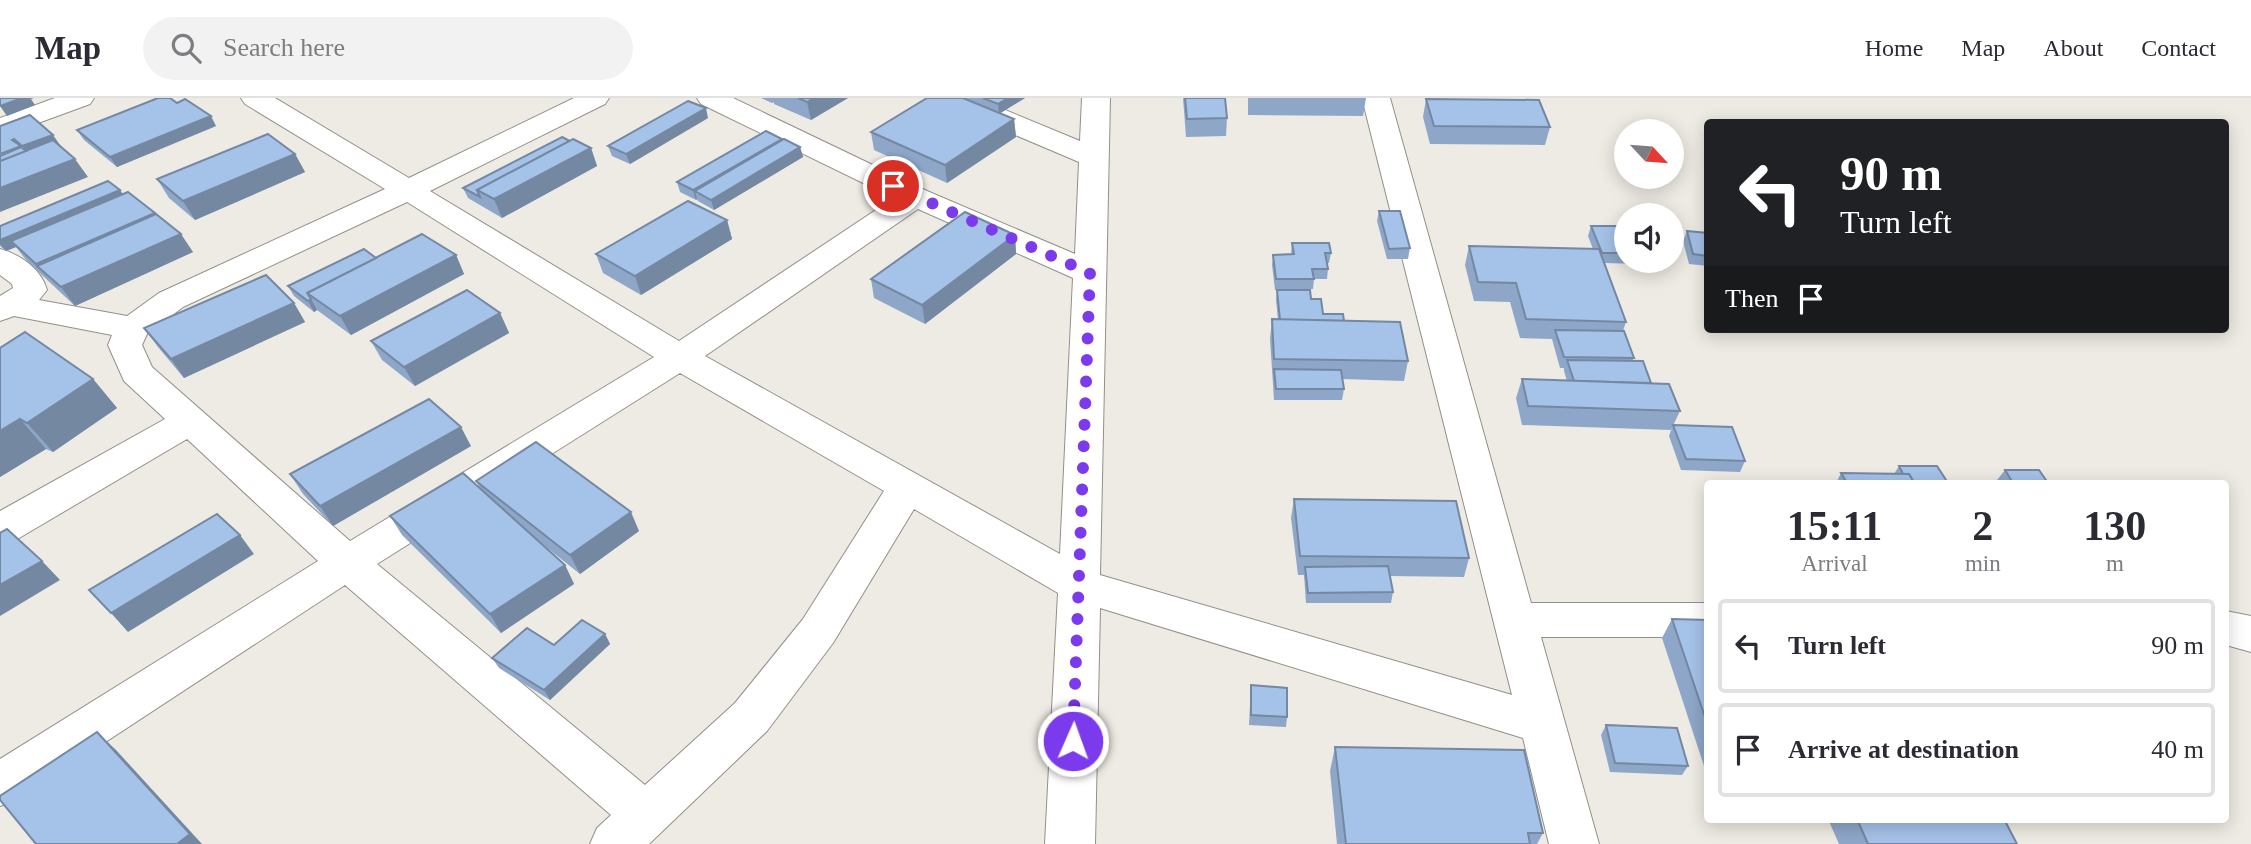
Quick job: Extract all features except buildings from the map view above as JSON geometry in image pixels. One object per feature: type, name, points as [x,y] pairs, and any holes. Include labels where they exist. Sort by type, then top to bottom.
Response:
[{"type":"street","points":[[0,128],[80,98]]},
{"type":"street","points":[[255,98],[680,357],[1079,585],[1542,724]]},
{"type":"street","points":[[595,98],[528,133],[171,300],[133,328],[125,345],[138,373],[631,830],[751,717],[818,631],[907,487]]},
{"type":"street","points":[[711,98],[916,197],[1090,273]]},
{"type":"street","points":[[952,98],[1094,157]]},
{"type":"street","points":[[1070,844],[1096,98]]},
{"type":"street","points":[[1376,98],[1574,844]]},
{"type":"street","points":[[0,785],[346,563],[680,357],[916,197]]},
{"type":"street","points":[[0,259],[29,279],[30,290],[23,298],[5,308]]},
{"type":"street","points":[[5,308],[133,328]]},
{"type":"street","points":[[0,530],[190,421]]},
{"type":"street","points":[[1514,620],[1704,620]]},
{"type":"street","points":[[2229,629],[2251,634]]},
{"type":"route","points":[[893,186],[1090,273],[1073,741]]}]
